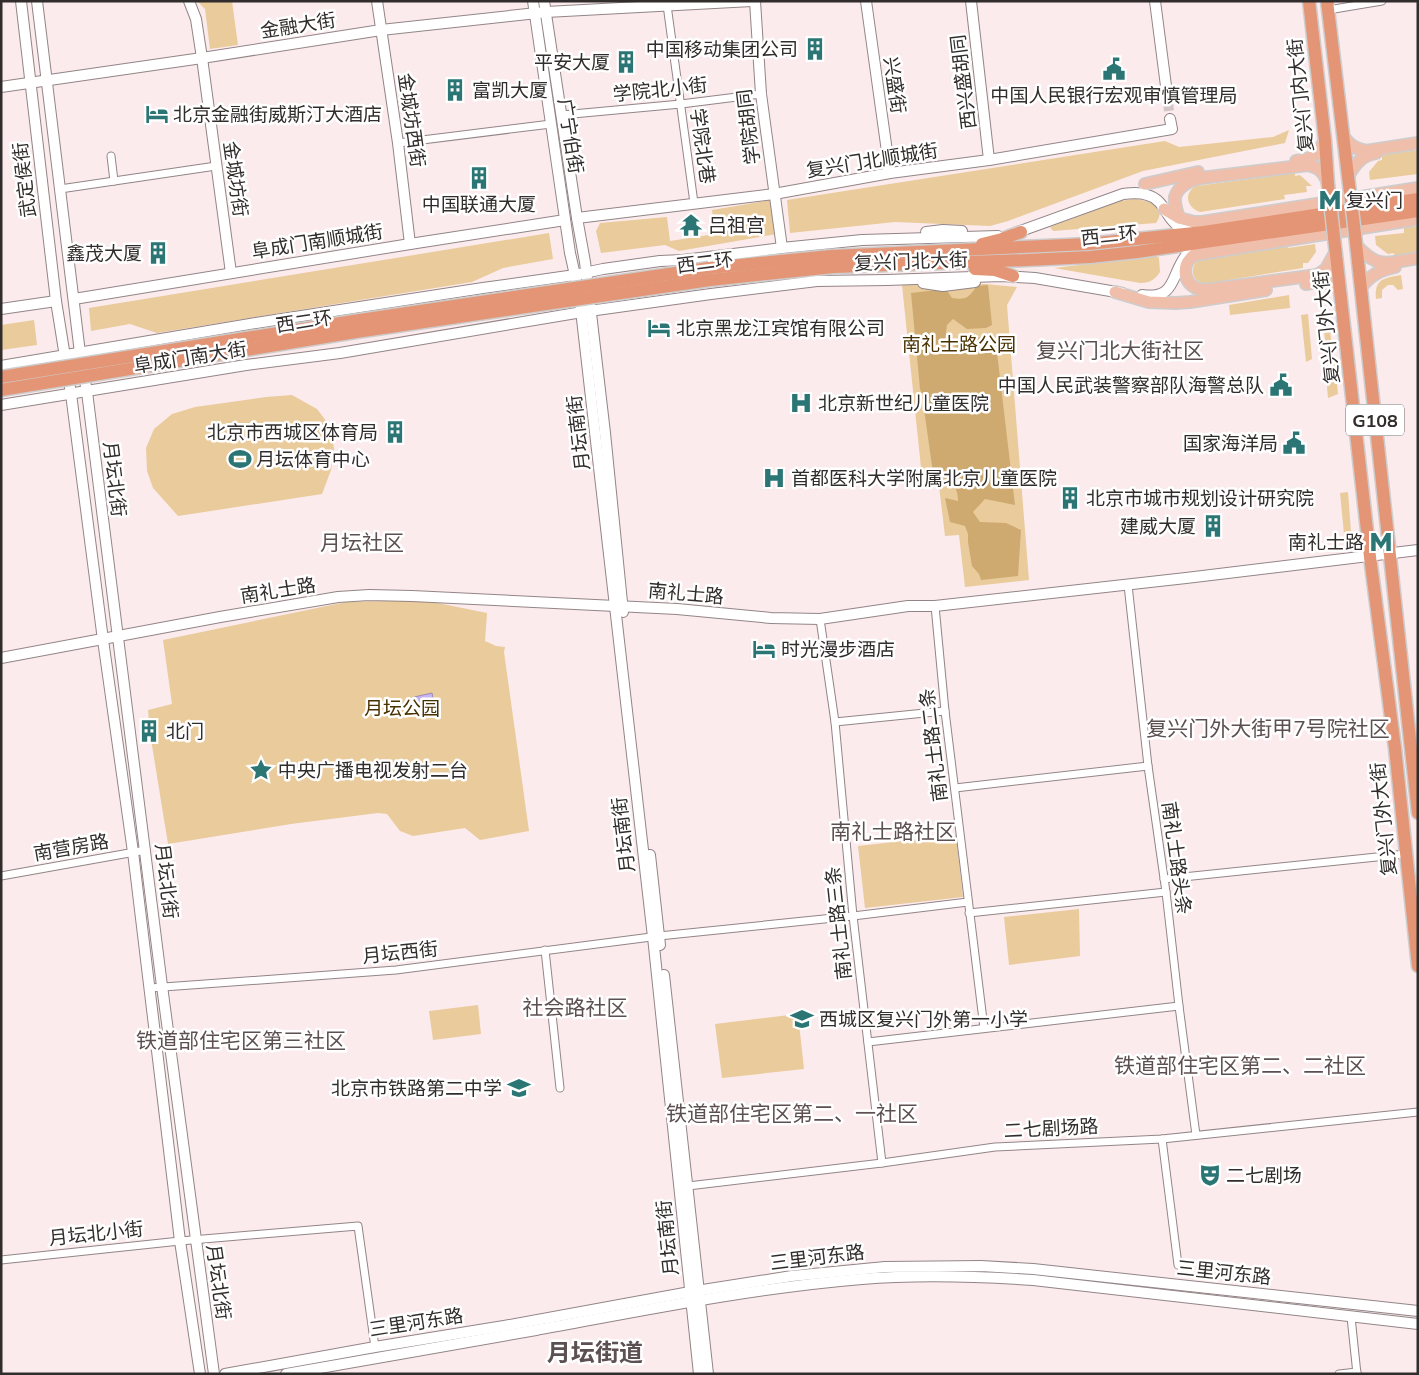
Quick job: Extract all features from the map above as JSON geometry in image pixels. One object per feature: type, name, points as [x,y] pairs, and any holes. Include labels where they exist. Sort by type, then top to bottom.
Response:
[{"type":"highway","name":"复兴门内大街","points":[[1308,1],[1325,140],[1334,237]]},
{"type":"highway","name":"复兴门内大街","points":[[1328,6],[1356,240]]},
{"type":"highway","name":"西二环","points":[[1,390],[710,274],[831,256],[1090,257],[1137,252],[1205,237],[1418,199]]},
{"type":"highway","name":"西二环","points":[[1205,237],[1418,211]]},
{"type":"highway","points":[[1013,276],[994,270],[969,270],[956,256],[1021,232]]},
{"type":"highway","name":"复兴门外大街","points":[[1334,237],[1418,966]]},
{"type":"highway","name":"复兴门外大街","points":[[1356,240],[1418,813]]},
{"type":"highway","name":"西二环","points":[[1,377],[343,323],[710,274]]},
{"type":"main road","points":[[13,1],[16,8],[23,15]]},
{"type":"main road","name":"武定侯街","points":[[21,1],[56,301],[65,355]]},
{"type":"main road","name":"武定侯街","points":[[37,1],[80,353]]},
{"type":"main road","name":"金城坊街","points":[[188,1],[196,19],[231,273]]},
{"type":"main road","name":"金城坊西街","points":[[377,1],[398,144],[410,244]]},
{"type":"main road","points":[[545,6],[654,1]]},
{"type":"main road","points":[[545,6],[667,5],[754,1]]},
{"type":"main road","name":"学院胡同","points":[[754,1],[761,94],[782,248]]},
{"type":"main road","name":"兴盛街","points":[[866,1],[890,173]]},
{"type":"main road","name":"西兴盛胡同","points":[[971,1],[989,160]]},
{"type":"main road","points":[[1155,1],[1166,86]]},
{"type":"main road","name":"金融大街","points":[[1,87],[202,58],[381,27],[545,6]]},
{"type":"main road","name":"广宁伯街","points":[[545,6],[587,272],[584,292]]},
{"type":"main road","name":"广宁伯街","points":[[533,7],[570,253],[575,276],[584,292]]},
{"type":"main road","name":"复兴门北顺城街","points":[[577,218],[774,194],[890,173],[989,160],[1171,124]]},
{"type":"main road","points":[[1343,136],[1358,150],[1366,151],[1418,145]]},
{"type":"main road","points":[[1123,194],[1145,184],[1201,172],[1308,160],[1319,151],[1325,140]]},
{"type":"main road","points":[[1348,176],[1356,163],[1367,155],[1418,145]]},
{"type":"main road","points":[[1179,218],[1175,197],[1186,184],[1201,178],[1308,165],[1324,172],[1328,184]]},
{"type":"main road","points":[[1164,209],[1179,218],[1202,222],[1418,188]]},
{"type":"main road","name":"复兴门北大街","points":[[575,276],[587,272],[660,261],[683,260],[943,230],[971,232],[990,236],[1021,232],[1123,194],[1138,193],[1153,197],[1178,226],[1205,237]]},
{"type":"main road","points":[[1179,267],[1194,255],[1418,219]]},
{"type":"main road","name":"阜成门南顺城街","points":[[74,299],[566,220]]},
{"type":"main road","points":[[1013,276],[1153,297],[1162,294],[1171,285],[1187,254],[1205,237]]},
{"type":"main road","points":[[1356,240],[1365,255],[1378,262],[1384,263],[1418,258]]},
{"type":"main road","points":[[1192,257],[1188,260],[1185,269],[1188,282],[1196,289],[1205,290],[1317,275],[1326,269],[1336,251]]},
{"type":"main road","points":[[1361,287],[1369,278],[1385,269],[1418,264]]},
{"type":"main road","name":"阜成门南大街","points":[[1,366],[256,323],[575,276]]},
{"type":"main road","name":"复兴门北大街","points":[[587,312],[817,281],[888,280],[900,284],[926,283],[943,286],[1013,276]]},
{"type":"main road","points":[[1115,292],[1149,302],[1176,303],[1323,282],[1334,285],[1342,296]]},
{"type":"main road","points":[[519,284],[524,321]]},
{"type":"main road","points":[[521,303],[584,292]]},
{"type":"main road","name":"月坛南街","points":[[584,292],[695,1296],[708,1374]]},
{"type":"main road","points":[[1,309],[56,301]]},
{"type":"main road","name":"阜成门南大街","points":[[1,405],[246,365],[340,353],[587,312]]},
{"type":"main road","name":"月坛北街","points":[[80,353],[87,392],[162,986],[214,1374]]},
{"type":"main road","name":"月坛北街","points":[[65,355],[72,394],[150,988],[180,1240],[200,1374]]},
{"type":"main road","points":[[32,361],[38,399]]},
{"type":"main road","name":"南礼士路","points":[[1,658],[220,617],[338,598],[369,595],[677,609],[771,618],[820,619],[908,606],[935,606],[1128,585],[1418,550]]},
{"type":"main road","name":"月坛南街","points":[[656,936],[688,1186],[700,1374]]},
{"type":"main road","name":"三里河东路","points":[[286,1374],[792,1276],[859,1269],[917,1266],[981,1266],[1033,1269],[1418,1311]]},
{"type":"main road","name":"三里河东路","points":[[225,1374],[375,1346],[695,1296],[864,1279],[981,1277],[1033,1280],[1418,1324]]},
{"type":"street","points":[[1328,6],[1382,1]]},
{"type":"street","name":"学院北巷","points":[[667,5],[694,203]]},
{"type":"street","name":"学院北小街","points":[[562,115],[681,104],[761,94]]},
{"type":"street","points":[[398,144],[551,124]]},
{"type":"street","points":[[111,156],[114,181]]},
{"type":"street","points":[[60,189],[216,166]]},
{"type":"street","name":"南礼士路头条","points":[[1128,585],[1148,766],[1166,892],[1196,1135]]},
{"type":"street","name":"南礼士路二条","points":[[935,606],[945,710],[984,1028]]},
{"type":"street","name":"南礼士路三条","points":[[820,619],[835,722],[853,916],[882,1163]]},
{"type":"street","points":[[835,722],[945,710]]},
{"type":"street","points":[[955,788],[1148,766]]},
{"type":"street","name":"南营房路","points":[[1,876],[146,850]]},
{"type":"street","points":[[1164,879],[1406,854]]},
{"type":"street","points":[[970,912],[1166,892]]},
{"type":"street","name":"月坛西街","points":[[150,988],[396,970],[656,936],[968,902]]},
{"type":"street","points":[[545,950],[560,1088]]},
{"type":"street","points":[[868,1042],[1179,1006]]},
{"type":"street","name":"二七剧场路","points":[[688,1186],[882,1163],[995,1147],[1162,1138],[1418,1112]]},
{"type":"street","points":[[1162,1138],[1178,1265]]},
{"type":"street","name":"月坛北小街","points":[[1,1260],[180,1240],[358,1226],[375,1346]]},
{"type":"street","points":[[1339,1374],[1357,1373],[1351,1316]]},
{"type":"green space","points":[[197,1],[232,1],[238,45],[210,49],[205,9]]},
{"type":"green space","points":[[1289,130],[1285,143],[1143,171],[990,226],[895,222],[790,233],[787,200],[1165,141],[1179,147],[1273,137]]},
{"type":"green space","points":[[1418,150],[1418,174],[1370,180],[1369,172],[1378,161],[1382,160],[1382,155]]},
{"type":"green space","points":[[1295,173],[1295,176],[1300,175],[1312,186],[1306,186],[1307,192],[1284,195],[1285,199],[1200,212],[1192,207],[1188,200],[1189,192],[1196,186]]},
{"type":"green space","points":[[1135,199],[1150,203],[1158,209],[1159,217],[1156,223],[1053,231],[1050,227],[1120,201]]},
{"type":"green space","points":[[771,200],[777,234],[679,251],[665,245],[601,253],[596,231],[600,223],[667,217],[670,241],[715,234],[712,210]]},
{"type":"green space","points":[[1418,226],[1418,252],[1394,256],[1394,253],[1388,254],[1376,245],[1375,236],[1404,233],[1404,228]]},
{"type":"green space","points":[[549,233],[553,259],[503,268],[472,282],[157,333],[130,324],[91,331],[89,308]]},
{"type":"green space","points":[[1315,244],[1316,252],[1308,263],[1303,263],[1303,268],[1204,284],[1194,277],[1194,266],[1199,259],[1287,245],[1288,248]]},
{"type":"green space","points":[[1156,256],[1159,258],[1160,272],[1154,279],[1143,283],[1054,268]]},
{"type":"green space","points":[[1401,275],[1403,289],[1398,290],[1393,285],[1388,285],[1382,290],[1382,298],[1376,299],[1377,287],[1382,280]]},
{"type":"green space","name":"南礼士路公园","points":[[985,284],[1017,287],[1007,305],[1029,580],[965,587],[959,535],[945,536],[939,486],[923,487],[902,285]]},
{"type":"green space","name":"南礼士路公园","points":[[988,285],[992,325],[986,328],[967,329],[953,319],[947,325],[945,340],[953,348],[971,334],[996,344],[1015,505],[985,499],[973,512],[980,522],[1006,523],[1021,530],[1018,576],[981,580],[979,574],[972,566],[968,534],[965,526],[950,522],[945,498],[958,501],[956,490],[948,480],[933,473],[920,389],[911,293],[946,289],[952,298],[961,299],[969,296],[977,286]]},
{"type":"green space","points":[[1289,295],[1290,308],[1230,315],[1229,305]]},
{"type":"green space","points":[[1328,311],[1333,358],[1327,359],[1322,312]]},
{"type":"green space","points":[[1308,314],[1312,359],[1306,362],[1301,315]]},
{"type":"green space","points":[[34,320],[37,345],[1,350],[1,325]]},
{"type":"green space","points":[[1335,364],[1338,394],[1328,398],[1325,366]]},
{"type":"green space","name":"月坛体育中心","points":[[292,395],[317,409],[330,426],[334,448],[331,470],[322,494],[178,516],[153,488],[147,471],[146,448],[154,429],[172,414],[195,407]]},
{"type":"green space","points":[[1348,492],[1351,532],[1347,537],[1344,534],[1340,493]]},
{"type":"green space","name":"月坛公园","points":[[423,600],[487,613],[485,641],[496,646],[505,647],[504,652],[529,831],[480,840],[465,828],[413,836],[400,831],[387,814],[378,813],[291,824],[168,844],[148,710],[172,704],[163,640],[346,602]]},
{"type":"green space","points":[[956,835],[963,897],[865,908],[858,846]]},
{"type":"green space","points":[[1079,909],[1080,956],[1009,965],[1004,917]]},
{"type":"green space","points":[[478,1005],[481,1034],[433,1040],[429,1011]]},
{"type":"green space","points":[[798,1014],[804,1069],[722,1078],[715,1024]]},
{"type":"shaded area","points":[[432,693],[435,709],[422,711],[420,703],[415,704],[414,697]]},
{"type":"tunnel","points":[[1166,86],[1170,119]]},
{"type":"place","name":"中国移动集团公司","points":[[815,49]]},
{"type":"place","name":"平安大厦","points":[[626,62]]},
{"type":"place","name":"中国人民银行宏观审慎管理局","points":[[1114,69]]},
{"type":"place","name":"富凯大厦","points":[[455,90]]},
{"type":"place","name":"北京金融街威斯汀大酒店","points":[[157,114]]},
{"type":"place","name":"中国联通大厦","points":[[479,178]]},
{"type":"place","name":"复兴门","points":[[1330,200]]},
{"type":"place","name":"吕祖宫","points":[[691,225]]},
{"type":"place","name":"鑫茂大厦","points":[[158,253]]},
{"type":"place","name":"北京黑龙江宾馆有限公司","points":[[659,328]]},
{"type":"place","name":"中国人民武装警察部队海警总队","points":[[1281,385]]},
{"type":"place","name":"北京新世纪儿童医院","points":[[801,403]]},
{"type":"place","name":"北京市西城区体育局","points":[[395,432]]},
{"type":"place","name":"国家海洋局","points":[[1294,443]]},
{"type":"place","name":"月坛体育中心","points":[[240,459]]},
{"type":"place","name":"首都医科大学附属北京儿童医院","points":[[774,478]]},
{"type":"place","name":"北京市城市规划设计研究院","points":[[1070,498]]},
{"type":"place","name":"建威大厦","points":[[1213,526]]},
{"type":"place","name":"南礼士路","points":[[1381,542]]},
{"type":"place","name":"时光漫步酒店","points":[[764,649]]},
{"type":"place","name":"北门","points":[[149,731]]},
{"type":"place","name":"中央广播电视发射二台","points":[[261,770]]},
{"type":"place","name":"西城区复兴门外第一小学","points":[[802,1019]]},
{"type":"place","name":"北京市铁路第二中学","points":[[519,1088]]},
{"type":"place","name":"二七剧场","points":[[1210,1175]]},
{"type":"district","name":"复兴门北大街社区","points":[[1120,350]]},
{"type":"district","name":"月坛社区","points":[[362,542]]},
{"type":"district","name":"复兴门外大街甲7号院社区","points":[[1268,728]]},
{"type":"district","name":"南礼士路社区","points":[[893,831]]},
{"type":"district","name":"社会路社区","points":[[575,1007]]},
{"type":"district","name":"铁道部住宅区第三社区","points":[[241,1040]]},
{"type":"district","name":"铁道部住宅区第二、二社区","points":[[1240,1065]]},
{"type":"district","name":"铁道部住宅区第二、一社区","points":[[792,1113]]},
{"type":"district","name":"月坛街道","points":[[595,1352]]}]
